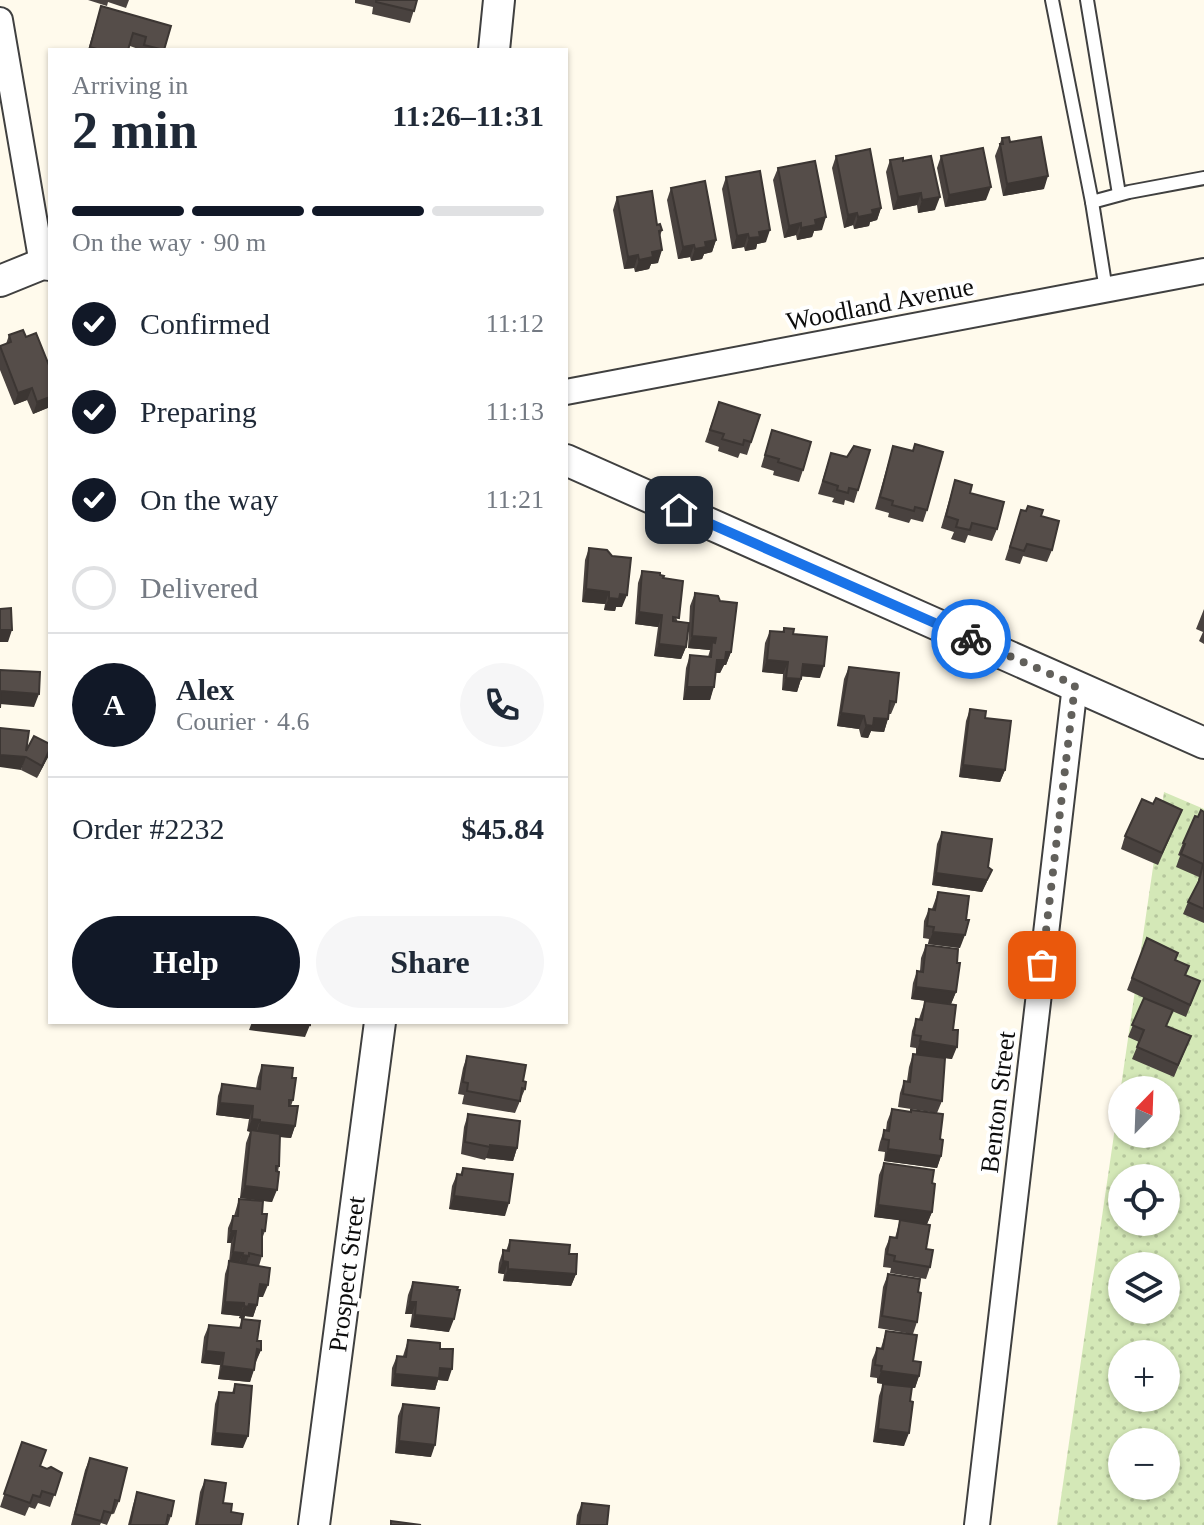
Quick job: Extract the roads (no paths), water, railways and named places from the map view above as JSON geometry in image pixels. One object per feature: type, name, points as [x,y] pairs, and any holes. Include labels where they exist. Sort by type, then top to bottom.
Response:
[{"type":"street","points":[[494,48],[499,0]]},
{"type":"street","points":[[0,20],[46,265],[0,281]]},
{"type":"street","name":"Woodland Avenue","points":[[568,392],[1204,271]]},
{"type":"street","points":[[568,461],[1204,743]]},
{"type":"street","name":"Benton Street","points":[[977,1525],[1075,685]]},
{"type":"street","name":"Prospect Street","points":[[314,1525],[380,1024]]},
{"type":"lane","points":[[1052,0],[1106,290]]},
{"type":"lane","points":[[1087,0],[1119,194]]},
{"type":"lane","points":[[1092,202],[1204,178]]}]
